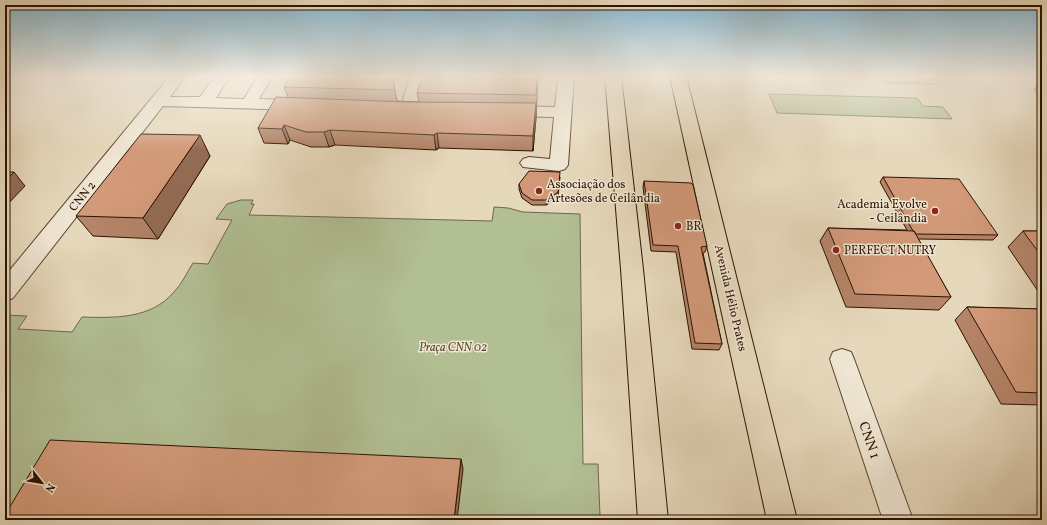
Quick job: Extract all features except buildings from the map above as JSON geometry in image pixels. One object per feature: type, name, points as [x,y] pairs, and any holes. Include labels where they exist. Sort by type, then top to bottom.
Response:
[{"type":"main road","points":[[615,100],[632,268],[653,520]]},
{"type":"main road","name":"Avenida Hélio Prates","points":[[684,100],[782,520]]},
{"type":"street","points":[[408,110],[411,100]]},
{"type":"street","points":[[529,164],[559,165],[563,100]]},
{"type":"street","points":[[159,101],[317,106]]},
{"type":"street","name":"CNN 2","points":[[5,292],[159,101]]},
{"type":"street","points":[[493,111],[562,112]]},
{"type":"street","name":"CNN 1","points":[[842,359],[898,520]]},
{"type":"green space","points":[[772,100],[919,100],[923,106],[943,107],[952,119],[777,113]]},
{"type":"green space","name":"Praça CNN 02","points":[[241,200],[253,200],[251,204],[254,204],[249,215],[492,221],[494,207],[508,208],[523,212],[580,214],[583,464],[598,464],[600,516],[578,516],[578,520],[5,520],[5,315],[27,316],[18,329],[72,332],[82,317],[120,317],[143,312],[155,307],[165,301],[177,289],[193,263],[208,264],[232,220],[216,219],[227,204]]},
{"type":"place","name":"Associação dos Artesões de Ceilândia","points":[[539,191]]},
{"type":"place","name":"Academia Evolve - Ceilândia","points":[[935,211]]},
{"type":"place","name":"BR","points":[[678,226]]},
{"type":"place","name":"PERFECT NUTRY","points":[[836,250]]}]
